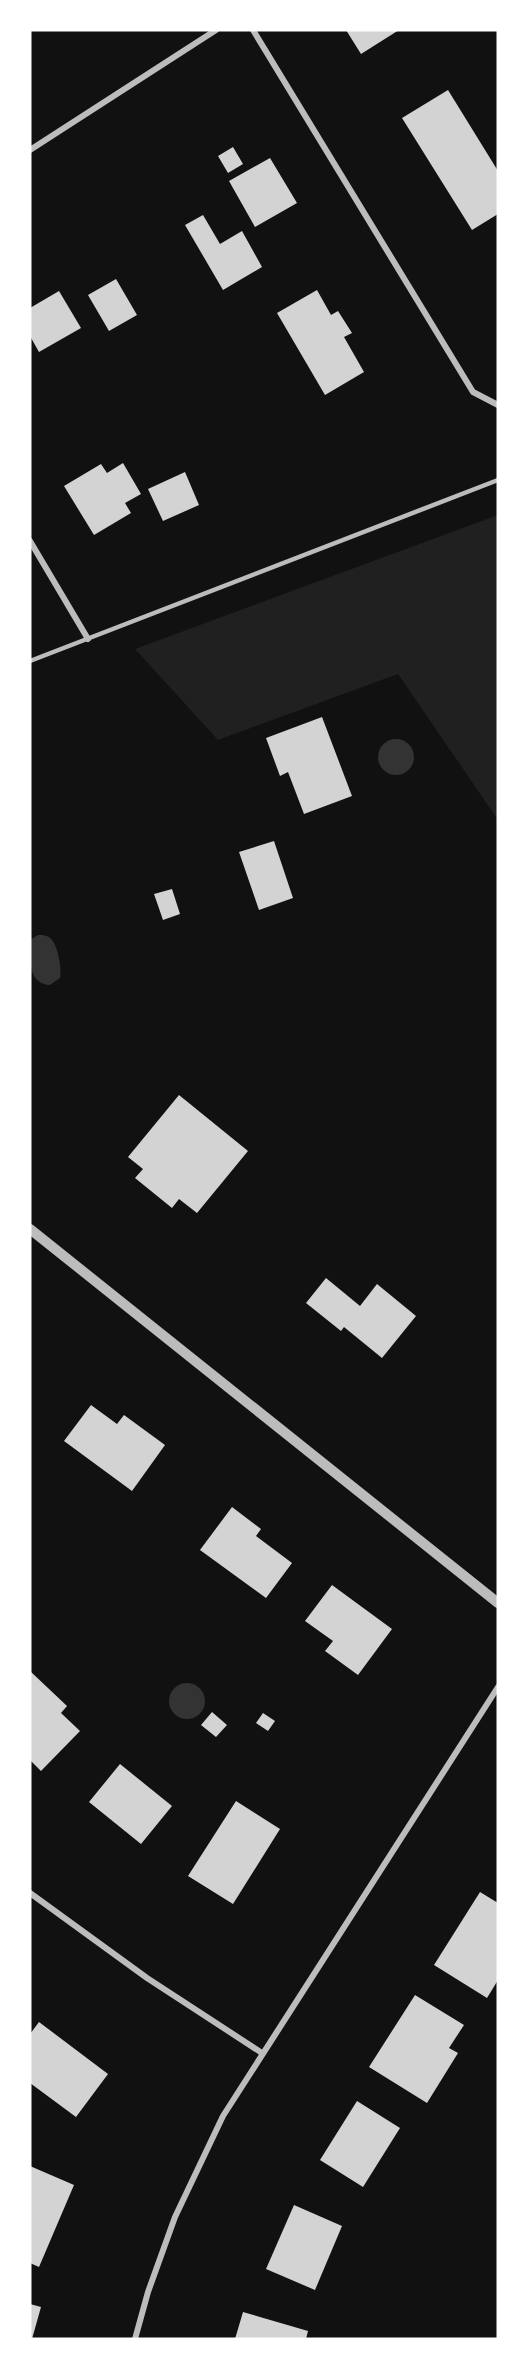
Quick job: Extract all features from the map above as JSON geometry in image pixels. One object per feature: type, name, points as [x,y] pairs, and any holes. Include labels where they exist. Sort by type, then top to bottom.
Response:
[{"type":"street","points":[[30,150],[216,30]]},
{"type":"street","points":[[253,30],[473,392],[498,405]]},
{"type":"street","points":[[30,541],[87,639]]},
{"type":"street","points":[[30,1229],[498,1603]]},
{"type":"street","points":[[135,2339],[148,2292],[175,2217],[223,2116],[498,1687]]},
{"type":"street","points":[[30,1893],[147,1978],[262,2053]]},
{"type":"lane","points":[[30,661],[498,480]]},
{"type":"shaded area","points":[[498,515],[498,820],[398,674],[218,740],[135,649]]},
{"type":"shaded area","points":[[396,739],[409,744],[414,757],[409,770],[396,775],[383,770],[378,757],[383,744]]},
{"type":"shaded area","points":[[38,935],[50,938],[58,953],[60,978],[50,985],[37,980],[31,968],[30,940]]},
{"type":"shaded area","points":[[187,1683],[200,1688],[205,1701],[200,1714],[187,1719],[174,1714],[169,1701],[174,1688]]},
{"type":"building","points":[[346,30],[399,30],[361,54]]},
{"type":"building","points":[[448,90],[498,171],[498,214],[472,230],[402,118]]},
{"type":"building","points":[[233,147],[243,164],[228,173],[218,156]]},
{"type":"building","points":[[270,158],[297,203],[255,227],[229,181]]},
{"type":"building","points":[[203,215],[220,244],[242,231],[262,267],[223,290],[185,225]]},
{"type":"building","points":[[116,279],[137,315],[109,331],[88,295]]},
{"type":"building","points":[[317,290],[331,315],[338,311],[352,333],[344,337],[364,372],[325,395],[277,313]]},
{"type":"building","points":[[59,291],[81,328],[39,352],[30,336],[30,308]]},
{"type":"building","points":[[123,463],[141,494],[125,503],[131,513],[94,535],[64,486],[101,464],[107,473]]},
{"type":"building","points":[[185,472],[199,505],[163,521],[148,489]]},
{"type":"building","points":[[322,717],[352,796],[304,814],[288,772],[280,776],[266,738]]},
{"type":"building","points":[[274,841],[293,898],[259,910],[239,852]]},
{"type":"building","points":[[172,889],[180,914],[163,920],[154,894]]},
{"type":"building","points":[[179,1095],[248,1151],[197,1213],[179,1199],[172,1208],[135,1178],[143,1169],[128,1157]]},
{"type":"building","points":[[326,1278],[360,1306],[377,1284],[416,1316],[382,1358],[344,1327],[341,1331],[306,1303]]},
{"type":"building","points":[[91,1405],[117,1424],[124,1415],[165,1445],[132,1491],[64,1441]]},
{"type":"building","points":[[232,1507],[261,1529],[256,1536],[292,1563],[266,1598],[200,1550]]},
{"type":"building","points":[[332,1585],[392,1629],[358,1675],[325,1651],[333,1641],[305,1621]]},
{"type":"building","points":[[30,1671],[67,1706],[61,1713],[80,1731],[41,1771],[30,1760]]},
{"type":"building","points":[[212,1712],[227,1725],[216,1737],[201,1725]]},
{"type":"building","points":[[263,1713],[275,1721],[268,1731],[256,1723]]},
{"type":"building","points":[[120,1764],[172,1806],[141,1844],[89,1802]]},
{"type":"building","points":[[236,1801],[280,1829],[233,1904],[188,1876]]},
{"type":"building","points":[[480,1892],[498,1903],[498,1980],[487,1998],[434,1965]]},
{"type":"building","points":[[415,1995],[464,2025],[449,2048],[458,2053],[427,2103],[369,2067]]},
{"type":"building","points":[[39,2022],[108,2074],[76,2117],[30,2083],[30,2034]]},
{"type":"building","points":[[357,2101],[400,2128],[363,2187],[320,2160]]},
{"type":"building","points":[[30,2166],[74,2185],[39,2267],[30,2263]]},
{"type":"building","points":[[294,2205],[342,2226],[315,2290],[266,2269]]},
{"type":"building","points":[[30,2304],[41,2307],[32,2339],[30,2339]]},
{"type":"building","points":[[243,2312],[308,2331],[306,2339],[235,2339]]}]
